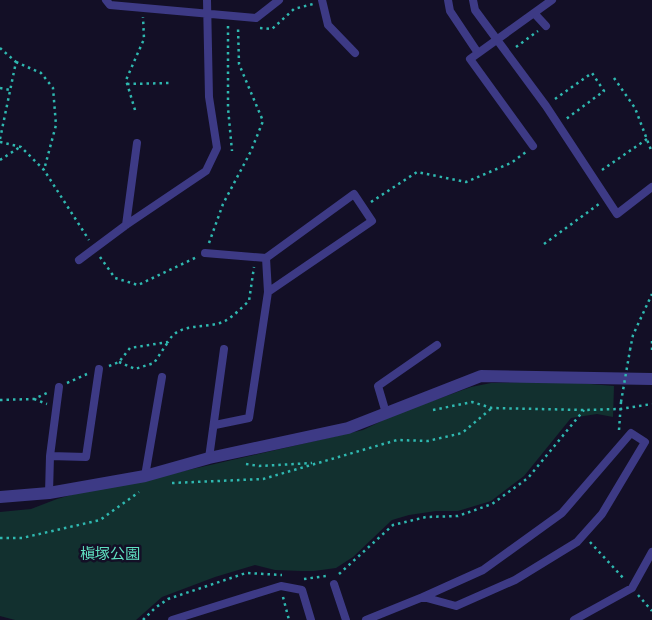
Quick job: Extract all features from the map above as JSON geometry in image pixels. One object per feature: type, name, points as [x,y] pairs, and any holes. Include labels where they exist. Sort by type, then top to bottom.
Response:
[{"type":"street","points":[[0,497],[49,493],[145,476],[209,458],[348,428],[481,376],[652,379]]},
{"type":"lane","points":[[106,0],[110,5],[256,18],[279,0]]},
{"type":"lane","points":[[172,0],[173,10]]},
{"type":"lane","points":[[79,260],[126,225],[206,172],[218,148],[209,97],[207,0]]},
{"type":"lane","points":[[322,0],[328,25],[355,53]]},
{"type":"lane","points":[[448,0],[450,11],[478,53]]},
{"type":"lane","points":[[473,0],[475,10],[546,106],[618,214],[652,187]]},
{"type":"lane","points":[[533,146],[470,59],[552,0]]},
{"type":"lane","points":[[534,12],[546,26]]},
{"type":"lane","points":[[126,225],[137,143]]},
{"type":"lane","points":[[205,253],[266,258],[354,194],[372,221],[268,292]]},
{"type":"lane","points":[[215,425],[250,418],[268,292],[266,258]]},
{"type":"lane","points":[[386,413],[378,386],[438,346]]},
{"type":"lane","points":[[209,458],[224,349]]},
{"type":"lane","points":[[50,456],[86,458],[99,369]]},
{"type":"lane","points":[[145,476],[162,377]]},
{"type":"lane","points":[[49,493],[50,456],[59,387]]},
{"type":"lane","points":[[366,620],[483,570],[562,513],[631,433],[645,442],[602,514],[577,542],[515,580],[456,606],[423,597]]},
{"type":"lane","points":[[574,620],[632,588],[652,552]]},
{"type":"lane","points":[[333,580],[346,620]]},
{"type":"lane","points":[[172,620],[281,586],[302,590],[311,620]]},
{"type":"path","points":[[135,110],[126,80],[144,39],[142,8]]},
{"type":"path","points":[[228,15],[228,108],[232,151]]},
{"type":"path","points":[[506,53],[546,26]]},
{"type":"path","points":[[0,48],[16,62],[41,73],[52,88],[56,125],[44,170]]},
{"type":"path","points":[[16,62],[2,122],[0,140],[21,146],[44,170],[94,248]]},
{"type":"path","points":[[546,106],[592,72],[604,91],[558,125]]},
{"type":"path","points":[[614,78],[635,108],[651,150]]},
{"type":"path","points":[[127,84],[171,83]]},
{"type":"path","points":[[0,88],[10,90]]},
{"type":"path","points":[[602,170],[647,139]]},
{"type":"path","points":[[0,160],[21,146]]},
{"type":"path","points":[[363,207],[417,172],[466,182],[511,162],[533,146]]},
{"type":"path","points":[[544,244],[607,198]]},
{"type":"path","points":[[119,362],[135,369],[154,363],[171,337],[180,330],[225,321],[249,301],[256,258]]},
{"type":"path","points":[[618,448],[620,409],[632,335],[652,294]]},
{"type":"path","points":[[652,341],[652,351]]},
{"type":"path","points":[[0,400],[34,399],[99,369],[119,362],[130,348],[168,342]]},
{"type":"path","points":[[429,411],[472,402],[492,408],[584,410],[620,409],[652,404]]},
{"type":"path","points":[[168,484],[263,479],[397,440],[428,441],[462,433],[492,408]]},
{"type":"path","points":[[336,574],[341,573],[393,525],[426,517],[458,516],[492,504],[528,478],[584,410]]},
{"type":"path","points":[[242,464],[259,466],[319,462]]},
{"type":"path","points":[[0,538],[22,538],[100,520],[142,490]]},
{"type":"path","points":[[584,535],[652,611]]},
{"type":"path","points":[[143,620],[168,599],[246,573],[283,575]]},
{"type":"path","points":[[298,578],[333,580]]},
{"type":"green space","name":"槇塚公園","points":[[567,382],[614,386],[613,417],[597,414],[571,418],[524,476],[491,501],[458,511],[436,511],[392,520],[353,557],[336,568],[314,571],[275,570],[255,565],[215,577],[162,597],[136,620],[15,620],[0,616],[0,512],[31,509],[85,491],[162,476],[363,430],[396,414],[471,387],[491,383]]}]
